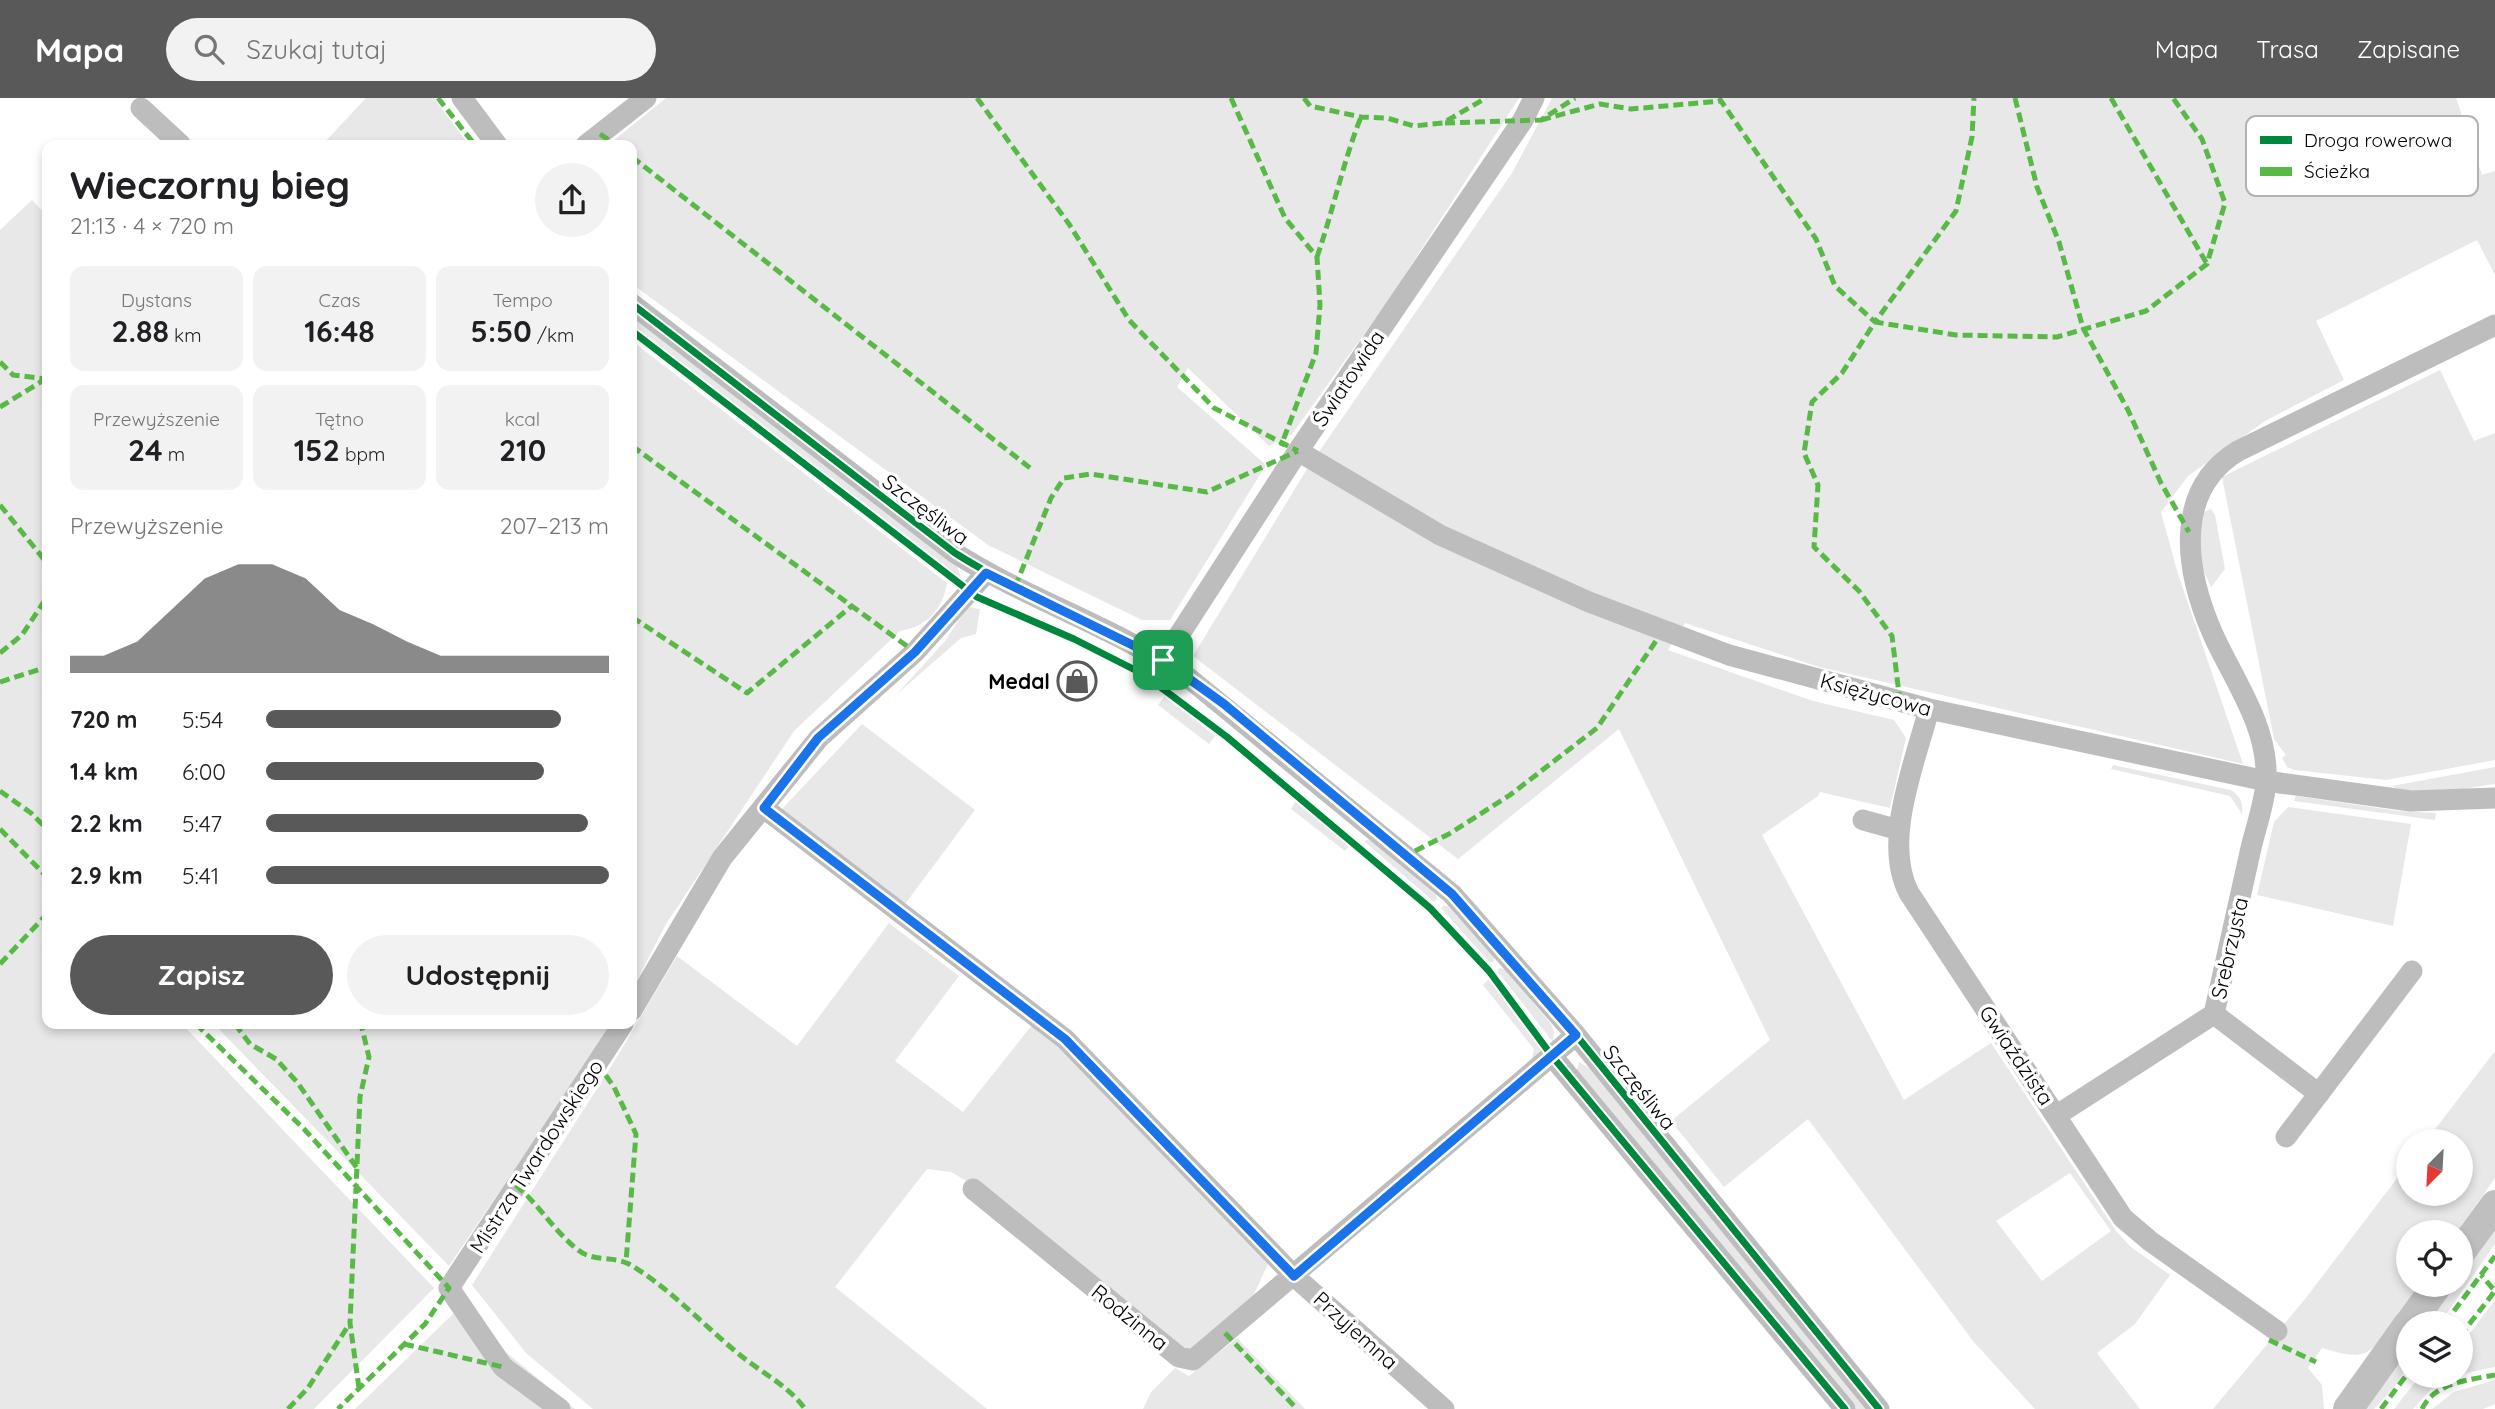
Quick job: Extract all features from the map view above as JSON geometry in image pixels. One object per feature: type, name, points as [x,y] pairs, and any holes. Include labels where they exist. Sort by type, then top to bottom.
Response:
[{"type":"main road","points":[[2473,1235],[2495,1205]]},
{"type":"main road","points":[[2347,1409],[2396,1342]]},
{"type":"street","points":[[462,98],[493,140]]},
{"type":"street","points":[[592,140],[646,98]]},
{"type":"street","name":"Światowida","points":[[1163,660],[1298,452],[1523,120],[1534,98]]},
{"type":"street","points":[[141,108],[176,140]]},
{"type":"street","name":"Szczęśliwa","points":[[637,308],[936,540],[986,573],[1163,660],[1224,704],[1452,894],[1576,1035],[1879,1409]]},
{"type":"street","points":[[2266,781],[2262,750],[2252,714],[2210,627],[2193,570],[2190,522],[2203,485],[2222,462],[2238,451],[2495,325]]},
{"type":"street","name":"Księżycowa","points":[[1298,452],[1440,535],[1589,602],[1729,655],[1929,709],[2266,781],[2411,801],[2495,798]]},
{"type":"street","points":[[637,1002],[722,858],[818,738],[915,652],[986,573]]},
{"type":"street","name":"Gwiaździsta","points":[[1929,709],[1899,830],[1899,865],[1909,893],[2123,1217],[2150,1241],[2277,1331]]},
{"type":"street","name":"Srebrzysta","points":[[2056,1115],[2214,1014],[2266,781]]},
{"type":"street","name":"Przyjemna","points":[[764,808],[1065,1039],[1294,1276],[1444,1409]]},
{"type":"street","points":[[1863,820],[1899,830]]},
{"type":"street","points":[[2286,1137],[2412,971]]},
{"type":"street","points":[[2214,1014],[2319,1094]]},
{"type":"street","name":"Mistrza Twardowskiego","points":[[560,1409],[503,1367],[449,1288],[620,1029]]},
{"type":"street","name":"Rodzinna","points":[[973,1189],[1184,1359],[1198,1359],[1576,1035]]},
{"type":"street","points":[[1552,1056],[1844,1409]]},
{"type":"shaded area","points":[[366,98],[434,98],[465,140],[327,140]]},
{"type":"shaded area","points":[[666,98],[1519,98],[1388,301],[1292,434],[1269,446],[1188,368],[1177,387],[1266,465],[1170,620],[1142,620],[988,545],[637,288],[637,140],[614,140]]},
{"type":"shaded area","points":[[1552,98],[2456,98],[2462,116],[2246,116],[2246,196],[2478,196],[2478,163],[2482,175],[2495,171],[2495,275],[2477,240],[2316,321],[2344,380],[2265,421],[2188,476],[2161,512],[2177,571],[2243,764],[1819,667],[1685,623],[1668,650],[1813,701],[1894,720],[1906,738],[1890,808],[1820,792],[1762,835],[1904,1100],[1991,1043],[2116,1231],[2131,1247],[2170,1275],[2135,1324],[2097,1353],[2140,1409],[2035,1409],[1973,1341],[1808,1119],[1724,1187],[1671,1121],[1770,1040],[1619,729],[1458,859],[1193,656],[1307,469],[1512,173]],"holes":[[[2070,1173],[2111,1231],[2042,1281],[1996,1221]]]},
{"type":"shaded area","points":[[32,200],[42,211],[42,1029],[187,1029],[434,1288],[314,1409],[0,1409],[0,230]]},
{"type":"shaded area","points":[[637,321],[956,563],[961,578],[637,330]]},
{"type":"shaded area","points":[[637,345],[947,583],[942,601],[926,621],[900,631],[794,731],[666,924],[637,980]]},
{"type":"shaded area","points":[[2440,370],[2474,441],[2495,433],[2495,760],[2386,780],[2294,770],[2287,767],[2282,758],[2286,755],[2274,739],[2222,477]]},
{"type":"shaded area","points":[[2211,509],[2215,515],[2225,569],[2211,587],[2201,565],[2199,514]]},
{"type":"shaded area","points":[[967,607],[980,609],[976,634],[961,638],[897,694],[945,641]]},
{"type":"shaded area","points":[[1165,696],[1215,736],[1209,744],[1158,705]]},
{"type":"shaded area","points":[[862,724],[975,810],[905,904],[782,809]]},
{"type":"shaded area","points":[[2113,765],[2231,790],[2241,800],[2242,814],[2230,796],[2111,769]]},
{"type":"shaded area","points":[[2495,767],[2495,784],[2429,793],[2392,786]]},
{"type":"shaded area","points":[[2296,796],[2399,811],[2436,813],[2435,820],[2294,801]]},
{"type":"shaded area","points":[[1296,801],[1350,845],[1345,851],[1291,809]]},
{"type":"shaded area","points":[[2288,807],[2411,824],[2393,926],[2257,895],[2274,822]]},
{"type":"shaded area","points":[[1370,839],[1436,895],[1437,899],[1434,902],[1364,841]]},
{"type":"shaded area","points":[[1448,906],[1494,956],[1494,961],[1490,963],[1441,908]]},
{"type":"shaded area","points":[[889,923],[959,976],[895,1061],[963,1112],[1032,1025],[1061,1048],[1269,1262],[1253,1296],[1188,1353],[1007,1205],[951,1172],[927,1169],[835,1287],[987,1409],[593,1409],[526,1353],[472,1285],[633,1029],[637,1029],[637,1023],[677,956],[797,1046]]},
{"type":"shaded area","points":[[1499,968],[1505,969],[1551,1024],[1553,1042],[1497,971]]},
{"type":"shaded area","points":[[1489,979],[1542,1050],[1531,1062],[1534,1049],[1483,985]]},
{"type":"shaded area","points":[[219,1029],[610,1029],[449,1266]]},
{"type":"shaded area","points":[[2495,1051],[2495,1178],[2465,1220],[2396,1220],[2396,1297],[2411,1297],[2403,1311],[2396,1311],[2396,1320],[2387,1333],[2365,1353],[2343,1354],[2322,1348],[2308,1368],[2322,1385],[2324,1409],[2213,1409],[2305,1299],[2396,1180],[2396,1206],[2473,1206],[2473,1129],[2435,1129]]},
{"type":"shaded area","points":[[1579,1062],[1591,1069],[1868,1409],[1852,1409],[1577,1071]]},
{"type":"shaded area","points":[[2495,1225],[2495,1244],[2473,1276],[2473,1257]]},
{"type":"shaded area","points":[[2444,1297],[2458,1297],[2448,1311],[2435,1311]]},
{"type":"shaded area","points":[[2495,1300],[2495,1367],[2473,1372],[2473,1329]]},
{"type":"shaded area","points":[[456,1311],[575,1409],[355,1409]]},
{"type":"shaded area","points":[[1237,1338],[1305,1409],[1143,1409],[1151,1392],[1175,1368],[1189,1376]]},
{"type":"shaded area","points":[[2396,1365],[2396,1384],[2393,1388],[2374,1409],[2364,1409]]},
{"type":"shaded area","points":[[2495,1380],[2495,1404],[2483,1409],[2432,1409],[2454,1392]]},
{"type":"shaded area","points":[[2411,1388],[2432,1388],[2413,1409],[2394,1409]]},
{"type":"marked path","points":[[438,98],[471,140]]},
{"type":"marked path","points":[[977,98],[1069,224],[1129,320],[1214,408],[1298,451]]},
{"type":"marked path","points":[[1231,98],[1285,218],[1317,257],[1320,305],[1316,353],[1281,446]]},
{"type":"marked path","points":[[1304,98],[1310,106],[1361,117],[1387,118],[1414,126],[1443,123],[1486,98]]},
{"type":"marked path","points":[[1445,123],[1541,120],[1575,98]]},
{"type":"marked path","points":[[1719,98],[1816,239],[1835,286],[1875,322],[1956,211],[1972,137],[1974,98]]},
{"type":"marked path","points":[[2015,98],[2037,187],[2059,242],[2083,328],[2128,410],[2161,483],[2189,532]]},
{"type":"marked path","points":[[2111,98],[2207,264]]},
{"type":"marked path","points":[[1900,702],[1892,636],[1859,591],[1814,547],[1818,485],[1804,453],[1812,402],[1842,373],[1875,322],[1956,335],[2057,337],[2146,311],[2207,264],[2225,203],[2202,139],[2173,98]]},
{"type":"marked path","points":[[1541,120],[1600,104],[1631,109],[1721,101]]},
{"type":"marked path","points":[[1317,257],[1361,117]]},
{"type":"marked path","points":[[600,134],[609,140]]},
{"type":"marked path","points":[[637,161],[1034,471]]},
{"type":"marked path","points":[[0,362],[13,375],[42,378]]},
{"type":"marked path","points":[[0,407],[42,381]]},
{"type":"marked path","points":[[637,450],[915,652]]},
{"type":"marked path","points":[[1015,587],[1051,498],[1064,478],[1091,474],[1207,492],[1298,451]]},
{"type":"marked path","points":[[0,505],[42,557]]},
{"type":"marked path","points":[[0,653],[22,635],[42,605]]},
{"type":"marked path","points":[[637,620],[747,693],[853,605]]},
{"type":"marked path","points":[[1415,851],[1449,834],[1510,795],[1597,728],[1658,638]]},
{"type":"marked path","points":[[0,682],[42,669]]},
{"type":"marked path","points":[[0,791],[42,824]]},
{"type":"marked path","points":[[0,829],[42,872]]},
{"type":"marked path","points":[[0,964],[42,919]]},
{"type":"marked path","points":[[201,1029],[304,1129],[449,1288],[425,1324],[338,1409]]},
{"type":"marked path","points":[[239,1029],[250,1044],[276,1059],[297,1082],[357,1168]]},
{"type":"marked path","points":[[359,1388],[350,1323],[360,1097],[369,1057],[362,1029]]},
{"type":"marked path","points":[[597,1063],[614,1087],[636,1134],[626,1262]]},
{"type":"marked path","points":[[516,1185],[578,1250],[590,1256],[629,1264],[644,1274],[740,1355],[783,1387],[805,1409]]},
{"type":"marked path","points":[[2454,1311],[2495,1256]]},
{"type":"marked path","points":[[2473,1319],[2495,1291],[2481,1275]]},
{"type":"marked path","points":[[288,1409],[308,1388],[350,1323]]},
{"type":"marked path","points":[[1225,1333],[1297,1409]]},
{"type":"marked path","points":[[2269,1340],[2316,1362]]},
{"type":"marked path","points":[[404,1344],[503,1367]]},
{"type":"marked path","points":[[2422,1409],[2435,1393],[2444,1388],[2495,1375]]},
{"type":"marked path","points":[[2381,1409],[2397,1388]]},
{"type":"cycle path","points":[[637,308],[955,553],[1013,586],[1104,629],[1190,679],[1452,894],[1576,1035],[1879,1409]]},
{"type":"cycle path","points":[[637,335],[977,597],[1074,639],[1143,674],[1227,737],[1430,908],[1489,971],[1552,1056],[1845,1409]]},
{"type":"place","name":"Medal","points":[[1077,681]]},
{"type":"route","points":[[986,573],[1163,660],[1224,704],[1452,894],[1576,1035],[1294,1276],[1065,1039],[764,808],[818,738],[915,652],[986,573]]}]
